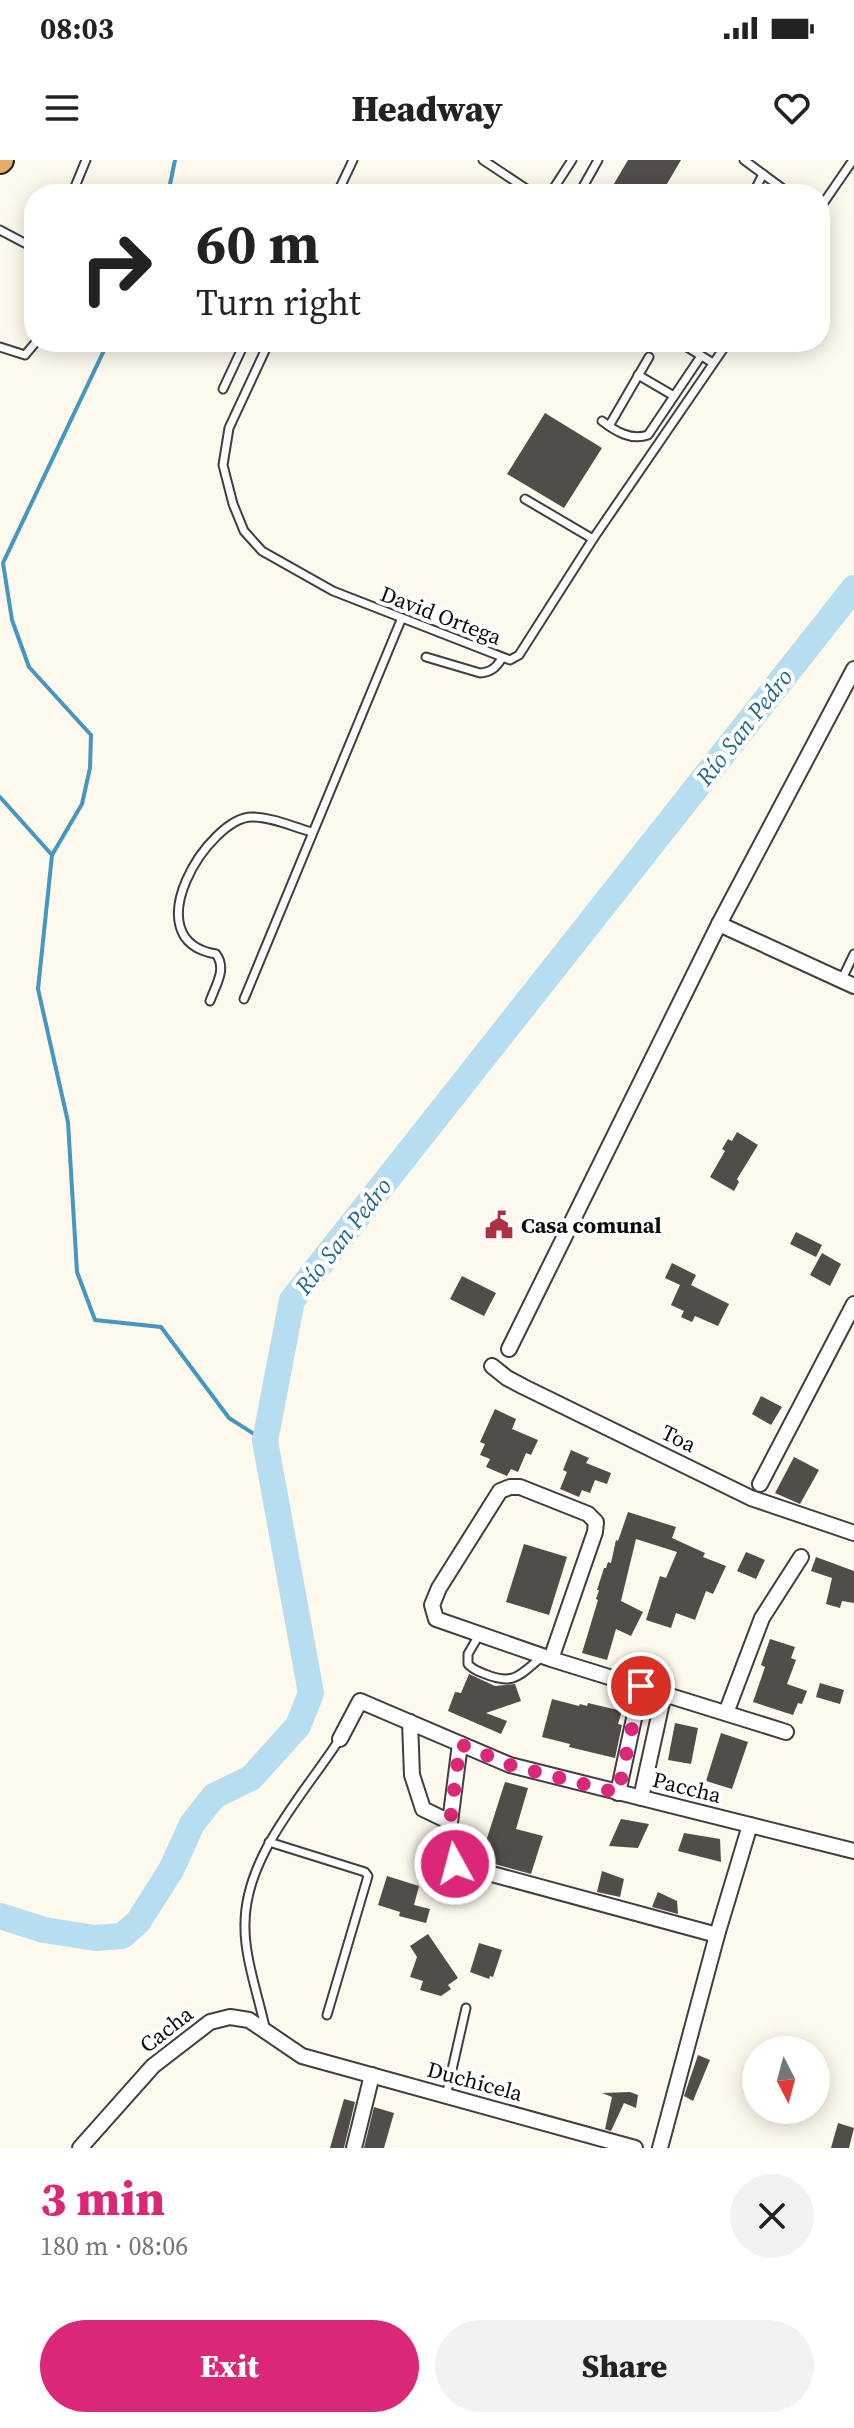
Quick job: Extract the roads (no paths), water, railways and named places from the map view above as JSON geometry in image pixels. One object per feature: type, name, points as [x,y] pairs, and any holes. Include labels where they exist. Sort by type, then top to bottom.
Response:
[{"type":"street","points":[[509,1349],[719,924],[854,669]]},
{"type":"street","points":[[719,924],[848,984]]},
{"type":"street","points":[[760,1484],[854,1304]]},
{"type":"street","name":"Toa","points":[[492,1366],[524,1387],[751,1498],[854,1533]]},
{"type":"street","points":[[547,1658],[596,1522],[588,1514],[520,1487],[510,1487],[500,1491],[439,1588],[432,1605],[434,1615],[440,1622],[547,1658],[786,1732]]},
{"type":"street","points":[[726,1713],[762,1618],[801,1557]]},
{"type":"street","points":[[618,1793],[641,1686]]},
{"type":"street","points":[[641,1798],[664,1693]]},
{"type":"street","name":"Paccha","points":[[340,1739],[360,1701],[510,1765],[854,1851]]},
{"type":"street","points":[[410,1722],[412,1775],[423,1809],[450,1822]]},
{"type":"street","points":[[460,1744],[448,1838],[455,1864],[717,1935]]},
{"type":"street","points":[[660,2148],[750,1825]]},
{"type":"street","name":"Cacha","points":[[80,2148],[153,2066],[210,2022],[230,2017],[249,2020],[302,2056]]},
{"type":"street","name":"Duchicela","points":[[302,2056],[635,2148]]},
{"type":"street","points":[[354,2148],[372,2075]]},
{"type":"lane","points":[[76,184],[86,160]]},
{"type":"lane","points":[[342,184],[353,160]]},
{"type":"lane","points":[[483,160],[519,184]]},
{"type":"lane","points":[[556,184],[572,160]]},
{"type":"lane","points":[[585,184],[598,160]]},
{"type":"lane","points":[[744,160],[776,184]]},
{"type":"lane","points":[[830,193],[853,160]]},
{"type":"lane","points":[[758,184],[763,174]]},
{"type":"lane","points":[[0,230],[24,243]]},
{"type":"lane","points":[[0,347],[25,355],[28,352]]},
{"type":"lane","points":[[223,389],[240,352]]},
{"type":"lane","name":"David Ortega","points":[[264,352],[229,428],[223,465],[244,531],[262,551],[321,585],[401,620],[510,660],[519,655],[593,539],[721,352]]},
{"type":"lane","points":[[695,352],[713,363]]},
{"type":"lane","points":[[602,421],[629,436],[648,435],[701,356]]},
{"type":"lane","points":[[609,426],[649,357]]},
{"type":"lane","points":[[638,375],[674,396]]},
{"type":"lane","points":[[525,499],[593,539]]},
{"type":"lane","points":[[244,999],[401,620]]},
{"type":"lane","points":[[426,657],[480,673],[489,672],[502,658]]},
{"type":"lane","points":[[210,1001],[222,968],[221,961],[216,954],[199,951],[188,942],[176,918],[193,867],[208,844],[233,823],[249,816],[312,832]]},
{"type":"lane","points":[[848,984],[854,954]]},
{"type":"lane","points":[[479,1635],[468,1654],[468,1664],[473,1670],[501,1681],[515,1678],[547,1658]]},
{"type":"lane","points":[[265,2029],[244,1927],[251,1887],[269,1842],[340,1739]]},
{"type":"lane","points":[[269,1842],[365,1872],[368,1876],[327,2015]]},
{"type":"lane","points":[[446,2096],[466,2008]]},
{"type":"waterway","points":[[170,184],[175,160]]},
{"type":"waterway","points":[[103,352],[3,563],[12,620],[29,667],[91,735],[90,768],[82,804],[52,855],[38,989],[68,1122],[77,1272],[95,1320],[161,1327],[229,1418],[265,1441]]},
{"type":"waterway","name":"Río San Pedro","points":[[0,1916],[44,1930],[95,1938],[122,1936],[138,1922],[171,1870],[192,1824],[214,1796],[251,1778],[298,1726],[311,1693],[265,1441],[292,1300],[854,588]]},
{"type":"waterway","points":[[0,797],[52,855]]},
{"type":"place","name":"Casa comunal","points":[[499,1225]]}]
